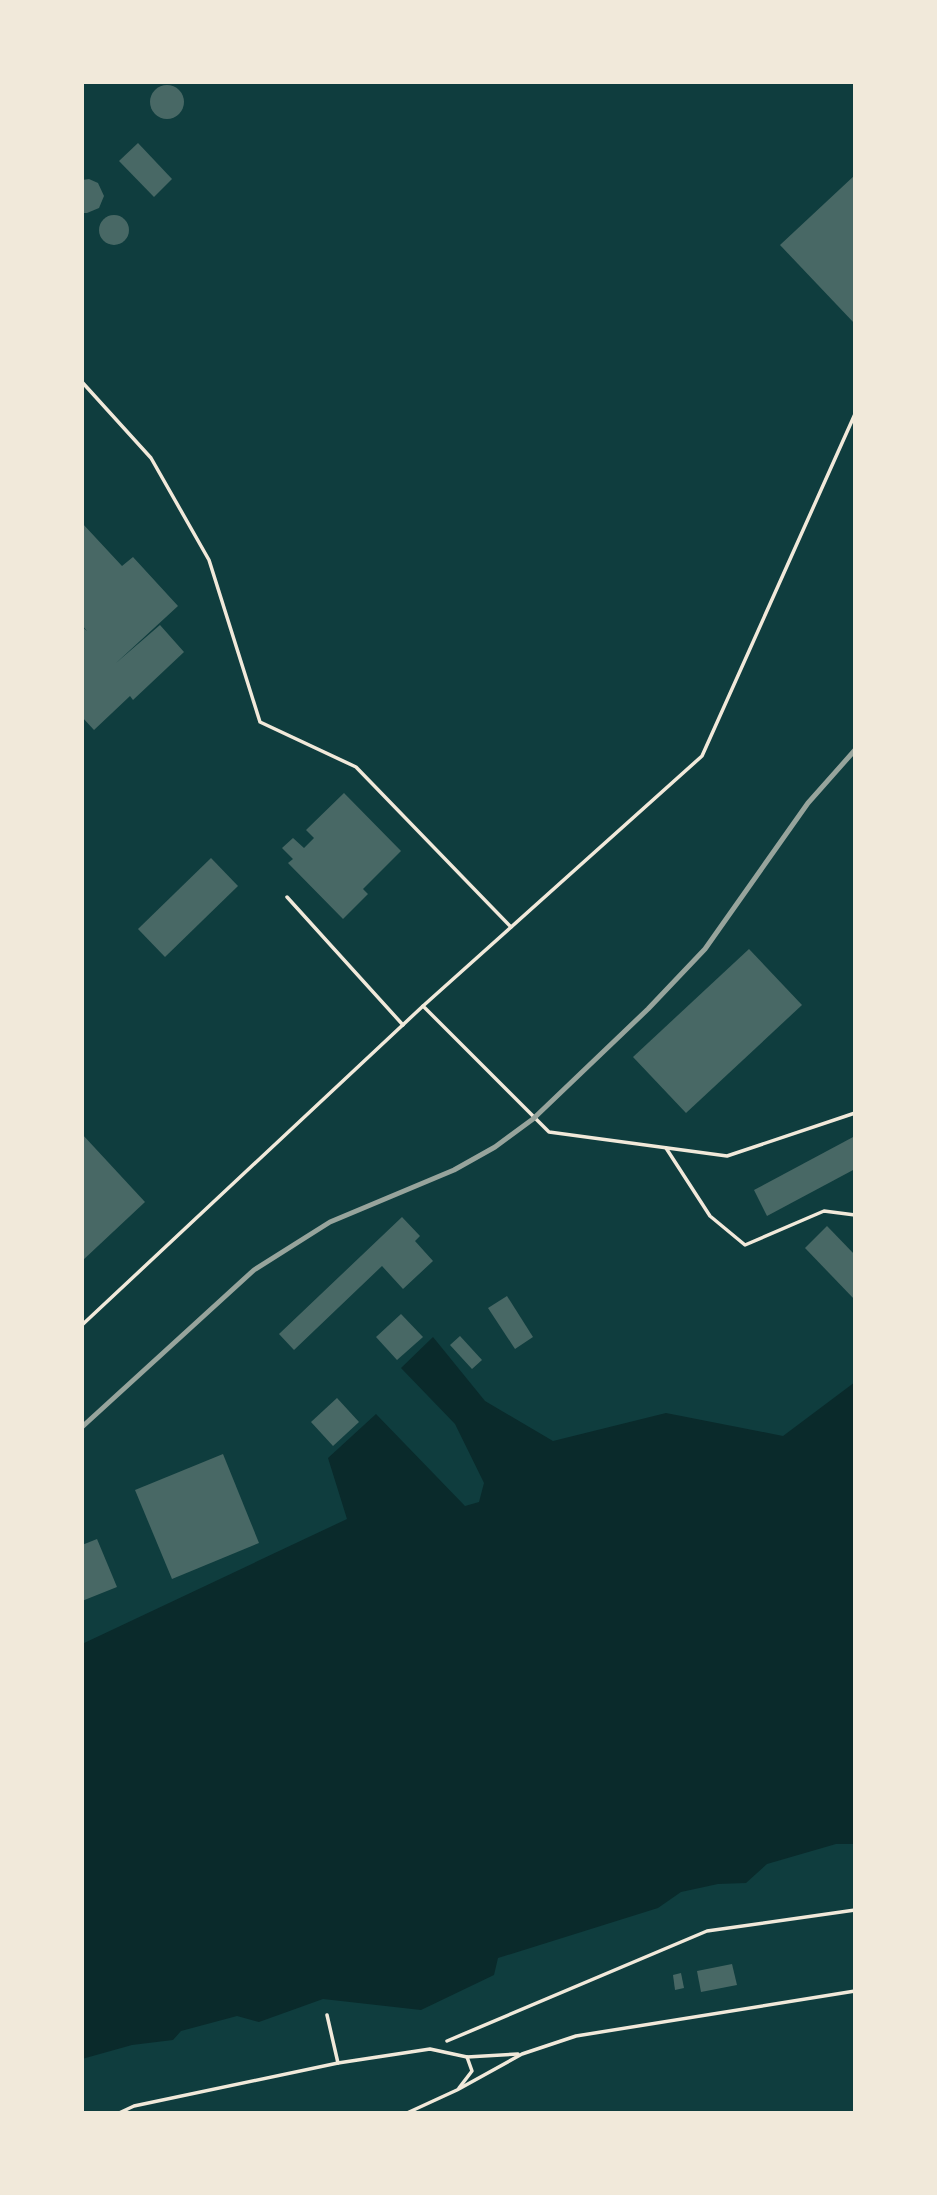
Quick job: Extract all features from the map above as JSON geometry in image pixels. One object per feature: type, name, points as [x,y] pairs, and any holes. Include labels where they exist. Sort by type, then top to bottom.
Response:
[{"type":"lane","points":[[82,382],[151,458],[209,560],[260,722],[356,767],[512,928]]},
{"type":"lane","points":[[82,1325],[423,1006],[702,756],[855,414]]},
{"type":"lane","points":[[287,897],[403,1025]]},
{"type":"lane","points":[[423,1006],[549,1132],[727,1156],[855,1113]]},
{"type":"lane","points":[[665,1147],[710,1216],[745,1245],[824,1211],[855,1215]]},
{"type":"lane","points":[[407,2113],[457,2090],[522,2054],[576,2036],[855,1991]]},
{"type":"lane","points":[[327,2015],[338,2063]]},
{"type":"lane","points":[[119,2113],[134,2106],[338,2063],[430,2049],[467,2057],[522,2054]]},
{"type":"lane","points":[[457,2090],[472,2071],[467,2057]]},
{"type":"path","points":[[430,2049],[706,1931],[855,1910]]},
{"type":"water","points":[[433,1337],[485,1401],[553,1441],[666,1413],[783,1436],[855,1382],[855,1844],[836,1844],[767,1864],[746,1883],[718,1884],[681,1892],[658,1908],[498,1958],[494,1975],[421,2010],[323,1999],[259,2022],[237,2016],[181,2031],[173,2040],[132,2045],[82,2059],[82,1644],[347,1519],[328,1458],[376,1414],[465,1506],[479,1502],[484,1483],[455,1424],[401,1368]]},
{"type":"building","points":[[167,85],[179,90],[184,102],[179,114],[167,119],[155,114],[150,102],[155,90]]},
{"type":"building","points":[[138,143],[172,179],[154,197],[119,161]]},
{"type":"building","points":[[855,175],[855,324],[780,245]]},
{"type":"building","points":[[89,179],[98,183],[104,196],[99,208],[82,213],[82,180]]},
{"type":"building","points":[[114,215],[125,219],[129,230],[125,241],[114,245],[103,241],[99,230],[103,219]]},
{"type":"building","points":[[82,523],[122,566],[133,557],[178,606],[116,663],[160,625],[184,652],[133,700],[130,696],[94,730],[82,717],[82,627],[87,631],[82,625]]},
{"type":"building","points":[[344,793],[401,851],[363,889],[368,894],[343,919],[288,863],[293,859],[282,848],[293,838],[304,848],[314,838],[306,830]]},
{"type":"building","points":[[211,858],[238,886],[165,957],[138,929]]},
{"type":"building","points":[[749,949],[802,1005],[686,1113],[633,1057]]},
{"type":"building","points":[[82,1134],[145,1202],[82,1261]]},
{"type":"building","points":[[855,1136],[855,1169],[767,1216],[754,1190]]},
{"type":"building","points":[[402,1217],[420,1236],[415,1241],[433,1261],[403,1289],[382,1266],[294,1350],[279,1334]]},
{"type":"building","points":[[827,1226],[855,1255],[855,1300],[805,1248]]},
{"type":"building","points":[[507,1296],[533,1337],[515,1349],[488,1308]]},
{"type":"building","points":[[401,1314],[423,1337],[397,1360],[376,1337]]},
{"type":"building","points":[[460,1336],[482,1360],[472,1369],[450,1345]]},
{"type":"building","points":[[337,1398],[359,1422],[333,1446],[311,1422]]},
{"type":"building","points":[[223,1454],[259,1543],[172,1579],[135,1490]]},
{"type":"building","points":[[97,1539],[117,1587],[82,1601],[82,1545]]},
{"type":"building","points":[[732,1964],[737,1985],[701,1992],[697,1971]]},
{"type":"building","points":[[681,1973],[684,1988],[675,1990],[673,1975]]},
{"type":"railway","points":[[82,1427],[254,1270],[330,1222],[454,1170],[495,1147],[533,1119],[648,1009],[705,949],[808,803],[855,750]]}]
